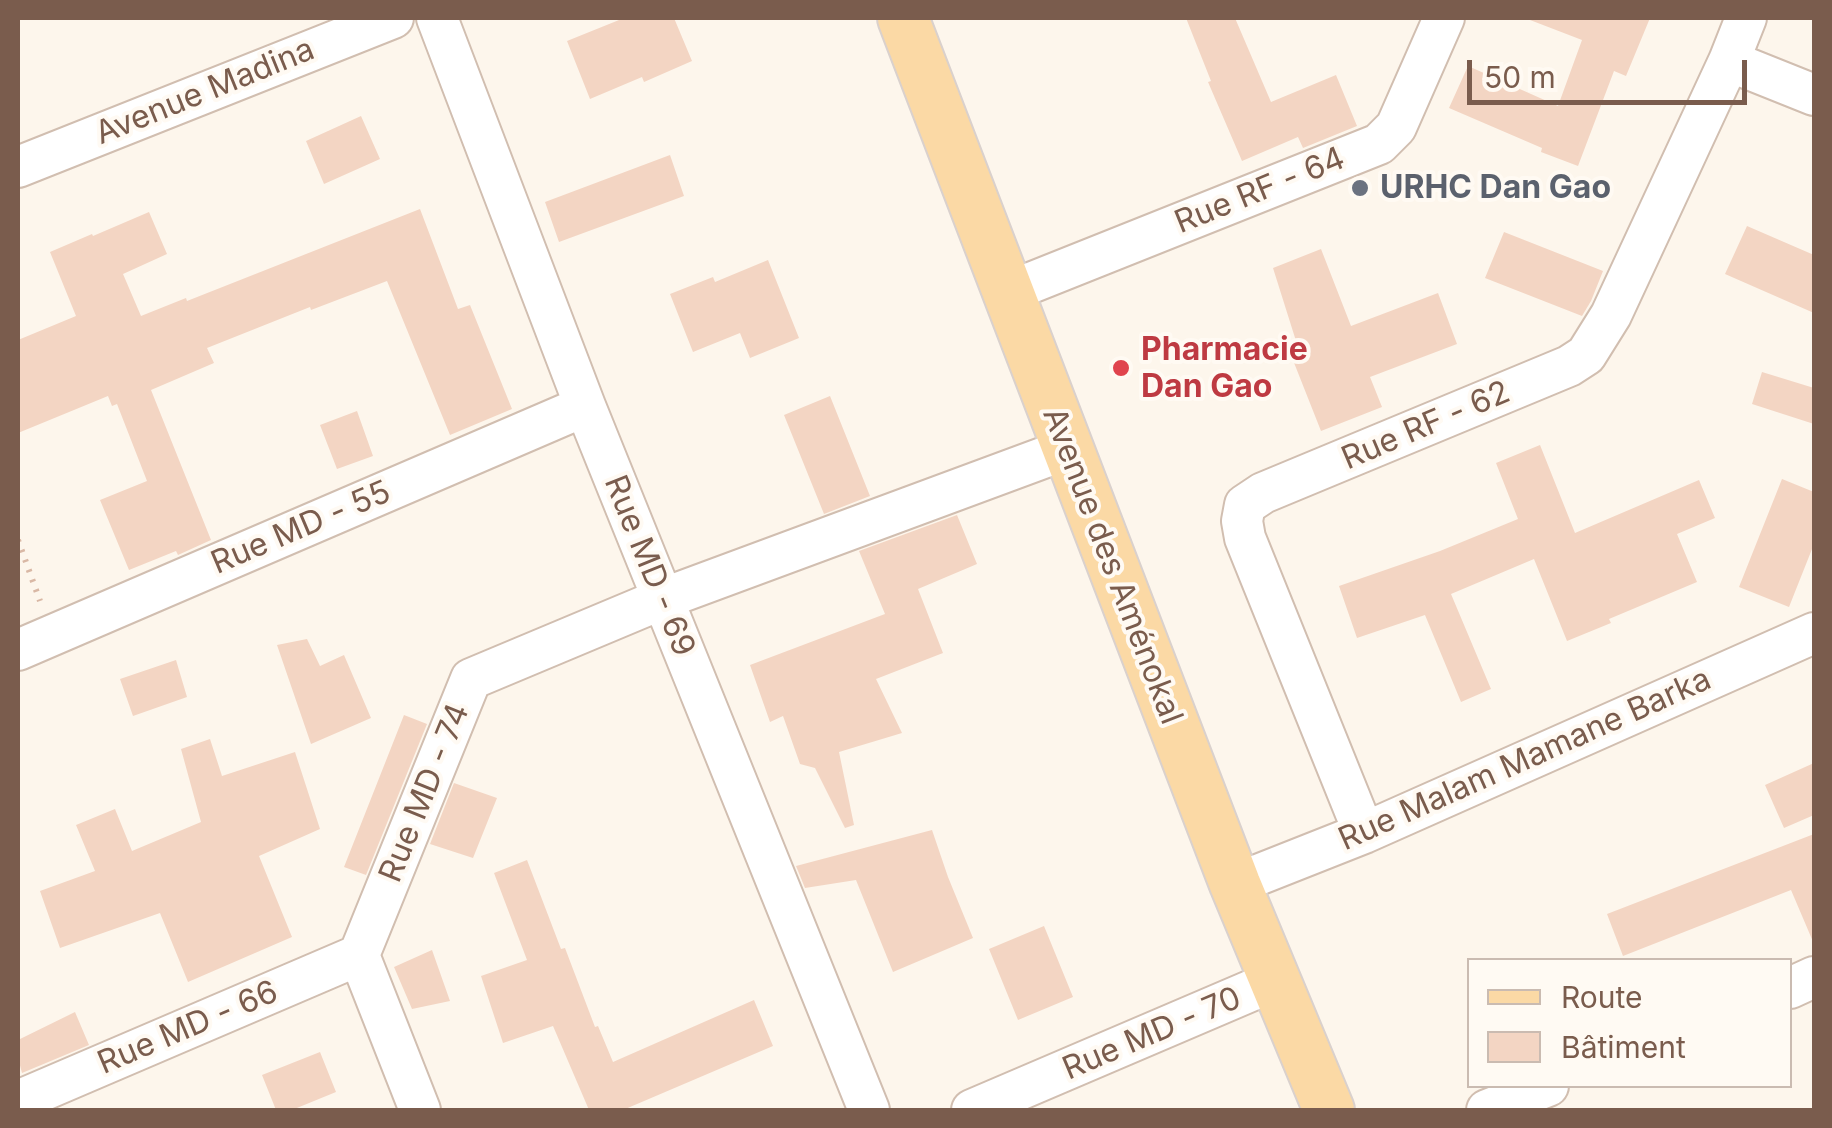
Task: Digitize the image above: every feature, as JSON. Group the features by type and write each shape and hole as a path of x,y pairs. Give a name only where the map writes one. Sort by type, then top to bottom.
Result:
{"main road":[{"name":"Avenue des Aménokal","path":"912,20 1067,449 1235,884 1329,1110"}],"street":[{"name":"Rue MD - 69","path":"438,18 585,406 868,1110"},
{"name":"Rue RF - 64","path":"1008,292 1378,144 1396,127 1444,18"},
{"name":"Rue RF - 62","path":"1364,833 1245,538 1245,504 1569,366 1586,355 1610,315 1746,18"},
{"name":"Avenue Madina","path":"18,167 379,20"},
{"path":"1729,62 1814,95"},
{"name":"Rue MD - 55","path":"35,643 585,406"},
{"name":"Rue MD - 74","path":"359,955 472,679 662,599 1067,449"},
{"name":"Rue Malam Mamane Barka","path":"1235,884 1364,833 1814,632"},
{"path":"359,955 420,1110"},
{"name":"Rue MD - 66","path":"18,1101 359,955"},
{"name":"Rue MD - 70","path":"972,1110 1276,980"},
{"path":"1487,1110 1543,1088"}],"path":[{"path":"18,540 35,643"}],"building":[{"path":"624,18 674,18 692,61 590,99 567,41"},
{"path":"1186,18 1235,18 1271,102 1336,75 1357,126 1303,148 1298,137 1242,161"},
{"path":"1531,18 1650,18 1626,76 1614,71 1578,166 1449,108 1468,66 1558,106 1582,40"},
{"path":"361,116 380,159 324,184 306,141"},
{"path":"670,155 684,196 559,242 545,202"},
{"path":"420,209 458,309 470,305 512,409 450,435 387,281 207,348 214,363 151,390 211,540 129,570 100,500 147,481 117,404 112,406 108,396 18,433 18,340 76,316 50,252 149,212 167,254 123,274 141,316"},
{"path":"1747,226 1814,255 1814,313 1725,274"},
{"path":"1504,232 1603,271 1582,316 1485,278"},
{"path":"1321,249 1351,326 1438,293 1457,344 1370,377 1382,407 1321,431 1287,345 1296,341 1273,268"},
{"path":"768,260 799,338 750,358 740,333 693,352 670,294 713,277 715,282"},
{"path":"1762,372 1814,388 1814,424 1752,404"},
{"path":"830,396 870,496 824,514 784,415"},
{"path":"357,411 373,456 337,469 320,425"},
{"path":"1540,445 1575,533 1699,480 1715,518 1677,534 1697,582 1567,641 1534,559 1451,594 1491,689 1461,702 1425,615 1357,638 1339,586 1518,519 1496,463"},
{"path":"1782,479 1814,492 1814,544 1789,607 1739,587"},
{"path":"957,515 977,564 918,589 943,653 876,679 902,733 839,752 854,825 845,828 815,768 800,764 783,716 770,722 750,665 885,614 859,551"},
{"path":"307,639 320,666 344,655 371,718 311,744 277,645"},
{"path":"176,660 187,697 133,716 120,679"},
{"path":"404,715 427,724 366,875 344,867"},
{"path":"210,739 222,776 295,752 320,829 259,856 292,937 188,982 160,913 60,948 40,891 95,871 76,825 115,809 132,851 201,822 181,749"},
{"path":"1814,763 1814,815 1784,828 1765,785"},
{"path":"454,783 497,798 473,858 430,844"},
{"path":"932,830 973,938 893,972 856,880 805,888 796,866"},
{"path":"1814,834 1814,944 1791,890 1623,956 1607,914"},
{"path":"527,860 561,949 565,948 595,1027 598,1026 613,1062 754,1000 773,1046 623,1110 589,1110 553,1026 503,1043 481,976 527,960 494,873"},
{"path":"1044,926 1073,997 1018,1020 989,949"},
{"path":"432,950 450,1001 412,1009 394,967"},
{"path":"75,1012 89,1045 22,1073 18,1040"},
{"path":"320,1052 336,1092 292,1110 276,1110 262,1075"}],"place":[{"name":"URHC Dan Gao","path":"1360,188"},
{"name":"Pharmacie Dan Gao","path":"1121,368"}]}
